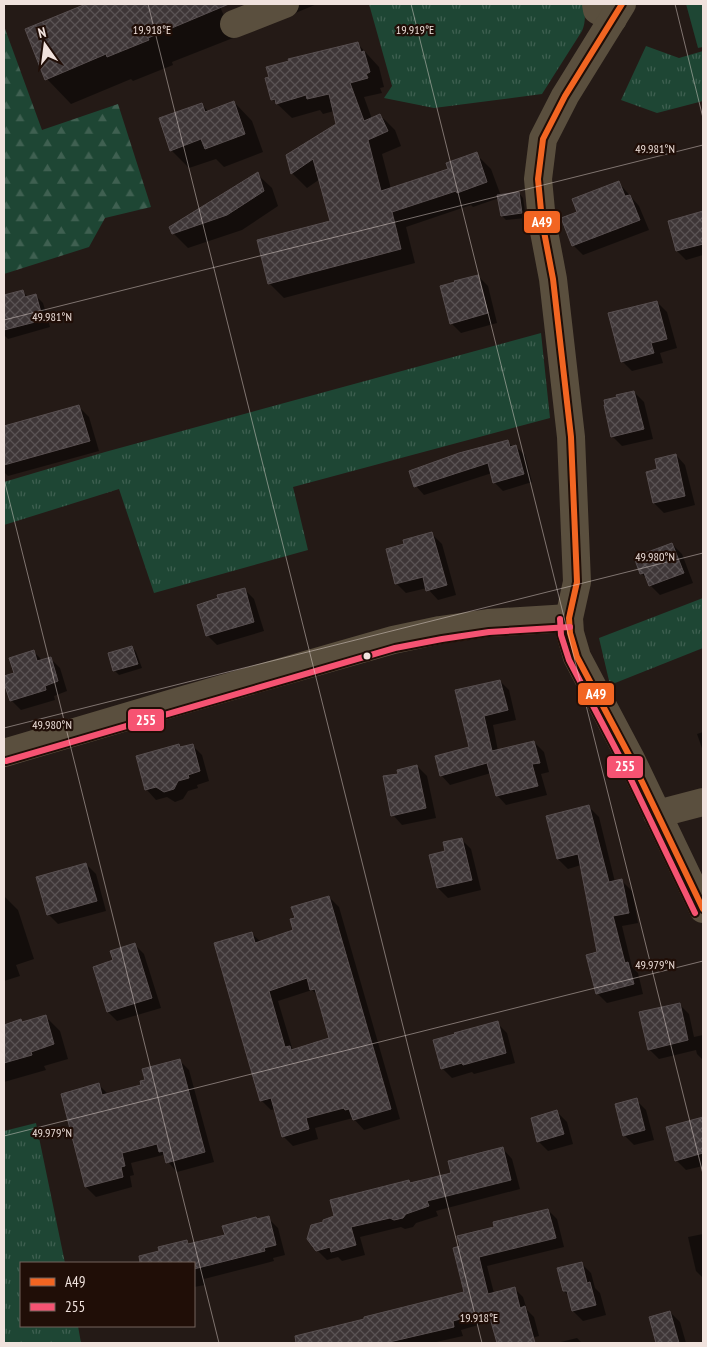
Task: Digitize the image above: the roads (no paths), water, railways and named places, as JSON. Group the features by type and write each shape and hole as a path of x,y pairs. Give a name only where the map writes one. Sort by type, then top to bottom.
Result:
{"street":[{"path":"234,24 285,4"},
{"path":"610,9 543,139 538,179 542,221 553,278 571,437 577,582 569,618 570,633 576,657 631,760 703,909"},
{"path":"4,753 393,640 472,625 569,618"},
{"path":"656,814 703,802"}]}
